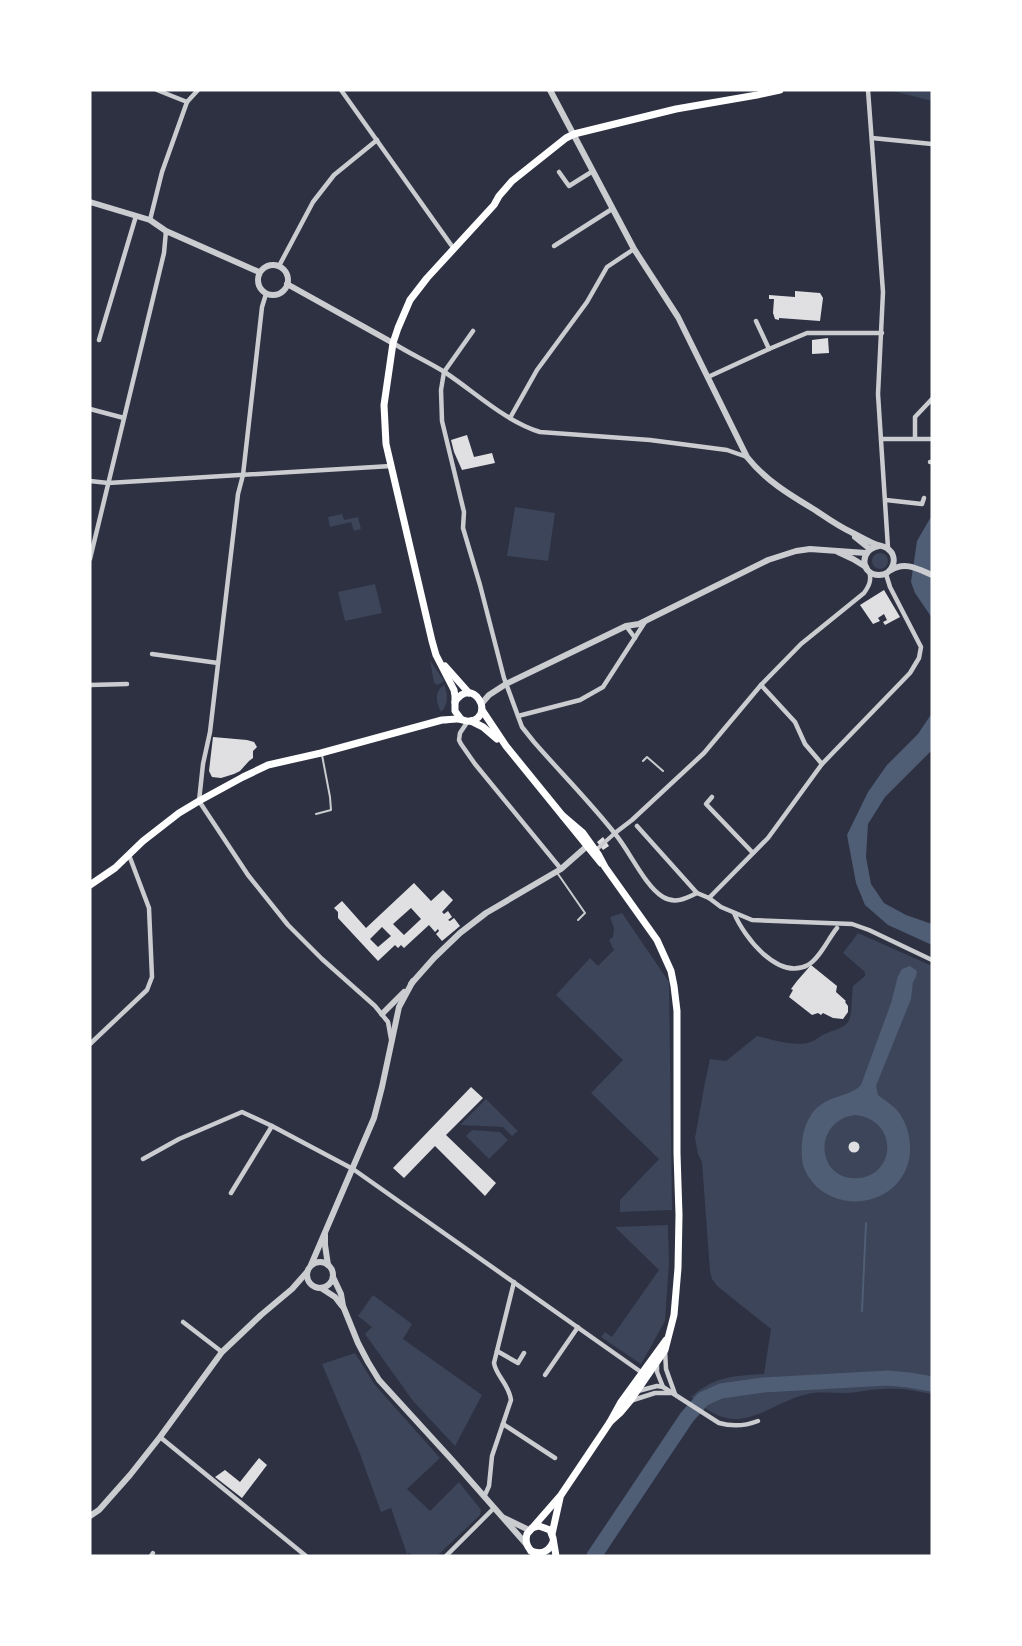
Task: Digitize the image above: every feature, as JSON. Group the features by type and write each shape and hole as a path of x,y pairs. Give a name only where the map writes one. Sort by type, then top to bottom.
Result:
{"main road":[{"path":"506,746 486,729 456,714 453,689 432,641 386,444 384,405 393,344 398,328 410,300 427,278 494,205 512,180 566,138 574,134 676,109 780,90"},
{"path":"439,660 472,694 506,746 586,847 605,867"},
{"path":"442,720 458,697 463,694 472,694"},
{"path":"90,885 115,868 160,828 199,801 268,765 442,720 467,720 480,715 482,707"},
{"path":"563,816 583,832 657,940 671,971 676,998 679,1215 674,1315 669,1335 657,1362 630,1401 610,1422"},
{"path":"561,1495 549,1550 540,1554 531,1551 525,1538 530,1529 561,1495 641,1372 662,1348"},
{"path":"530,1529 543,1526 552,1538 556,1556"}],"street":[{"path":"158,90 187,102"},
{"path":"150,220 162,172 187,102 198,90"},
{"path":"341,90 454,249"},
{"path":"550,90 634,249 678,317 747,457 757,469 787,493 848,531 890,550 901,563 932,575"},
{"path":"709,898 768,838 822,764 910,673 919,658 921,647 890,587 888,572 894,561 890,550 878,394 883,292 868,90"},
{"path":"872,138 932,144"},
{"path":"279,266 313,202 334,175 376,140"},
{"path":"559,172 569,186 593,171"},
{"path":"90,202 150,220 166,231 260,272"},
{"path":"554,246 612,209"},
{"path":"99,340 136,216"},
{"path":"90,559 164,253 166,231"},
{"path":"510,418 537,370 587,302 607,267 634,249"},
{"path":"270,265 279,266 285,271 287,284 277,295 266,294 257,281 260,272 270,265"},
{"path":"287,284 444,372 527,428 540,432 650,440 727,450 747,457"},
{"path":"266,294 262,307 243,475 238,494 199,801 248,875 288,925 384,1016 388,1022 392,1042"},
{"path":"756,321 769,349"},
{"path":"473,331 444,372 441,390 442,421 465,512 463,528 506,684 522,727 615,833 651,887 660,896 682,901 697,893"},
{"path":"708,377 807,333 882,333"},
{"path":"915,438 915,417 932,399"},
{"path":"90,409 124,418"},
{"path":"881,439 932,439"},
{"path":"90,482 108,483 391,466"},
{"path":"886,500 922,504 924,498"},
{"path":"848,531 868,551"},
{"path":"482,707 496,690 506,684 626,626 639,624 768,560 810,549 868,551 879,546"},
{"path":"834,551 854,559 876,575 888,572 901,563"},
{"path":"595,850 632,820 672,779 704,753 761,685 801,644 864,593 871,579 865,557 868,551"},
{"path":"518,716 580,700 603,687 647,620"},
{"path":"626,626 635,638"},
{"path":"152,654 218,663"},
{"path":"90,685 128,684"},
{"path":"761,685 795,722 805,744 822,764"},
{"path":"472,694 496,690"},
{"path":"467,720 460,733 461,744 559,870"},
{"path":"711,797 706,804 753,853"},
{"path":"637,826 697,893 734,913 752,920 852,924 932,960"},
{"path":"384,1016 434,958 460,933 486,913 559,870 586,847"},
{"path":"90,1044 147,990 152,977 149,908 129,855"},
{"path":"734,913 740,927 756,947 772,960 795,969 808,964 820,952 837,928"},
{"path":"90,1516 99,1510 130,1475 222,1352 292,1289 307,1272 374,1118 396,1016 413,981"},
{"path":"384,1016 396,1016"},
{"path":"143,1159 179,1139 242,1112 353,1169 641,1372"},
{"path":"231,1193 273,1126"},
{"path":"325,1234 328,1265 341,1294 343,1306 368,1362 379,1380 531,1551"},
{"path":"311,1265 320,1262 328,1265"},
{"path":"307,1272 307,1280 313,1287"},
{"path":"321,1288 329,1285 333,1277"},
{"path":"484,1497 489,1486 492,1456 511,1400 507,1386 495,1369 494,1363 514,1282"},
{"path":"292,1289 302,1286 321,1288 335,1297 343,1306"},
{"path":"183,1322 222,1352"},
{"path":"545,1375 578,1327"},
{"path":"662,1348 666,1369 675,1394"},
{"path":"497,1351 518,1363 524,1353"},
{"path":"657,1362 657,1372 663,1387"},
{"path":"621,1402 627,1400 632,1393 657,1386 675,1394 719,1423 733,1426 758,1421"},
{"path":"630,1401 656,1393 675,1394"},
{"path":"503,1424 555,1458"},
{"path":"160,1437 306,1556"},
{"path":"446,1556 494,1508"},
{"path":"501,1516 530,1529"}],"lane":[{"path":"316,814 332,810 321,753"},
{"path":"643,761 647,757 663,771"},
{"path":"559,870 585,913 579,920"}],"shaded area":[{"path":"889,90 932,90 932,101"},
{"path":"515,507 555,513 548,561 507,556"},
{"path":"342,514 344,520 358,517 361,529 354,531 351,522 330,527 328,517"},
{"path":"932,515 932,618 915,593 911,582 917,541"},
{"path":"880,553 886,555 888,561 886,567 880,569 874,567 872,561 874,555"},
{"path":"375,584 382,613 345,621 338,592"},
{"path":"430,660 444,681 438,685 434,683"},
{"path":"444,685 447,699 441,712 437,697"},
{"path":"932,713 932,750 885,797 868,824 866,857 871,884 884,903 906,915 932,924 932,945 888,925 865,905 856,883 847,835 868,792 887,765 918,734"},
{"path":"622,913 669,982 672,1210 620,1212 620,1200 659,1159 591,1093 623,1060 556,995 590,958 598,966 614,950 609,940 613,937 614,928 610,917"},
{"path":"858,933 932,966 932,1394 895,1389 850,1393 813,1393 800,1396 751,1417 726,1418 710,1411 691,1397 708,1385 725,1378 764,1374 771,1329 717,1286 710,1272 702,1162 695,1138 710,1059 726,1061 757,1036 801,1044 846,1024 851,1015 853,986 865,976 865,972 843,953"},
{"path":"910,966 917,971 916,977 913,982 911,999 876,1086 878,1095 900,1113 905,1123 910,1146 907,1168 899,1181 888,1191 875,1198 845,1201 831,1196 811,1181 802,1159 804,1131 811,1115 823,1103 849,1093 861,1085 902,969","holes":["855,1115 869,1119 879,1126 885,1136 886,1158 871,1175 858,1178 844,1177 834,1171 827,1161 826,1139 831,1128 841,1120"]},
{"path":"486,1099 518,1131 512,1136 503,1127 460,1125"},
{"path":"472,1130 500,1132 508,1140 489,1159 466,1136"},
{"path":"668,1225 669,1263 665,1321 641,1364 601,1337 605,1332 612,1337 659,1270 615,1227"},
{"path":"373,1295 412,1324 403,1339 482,1395 455,1446 413,1401 365,1334 372,1327 358,1316"},
{"path":"355,1353 375,1385 440,1458 407,1489 430,1511 459,1482 481,1510 480,1515 437,1556 407,1554 391,1508 381,1512 360,1454 322,1364"}],"building":[{"path":"795,291 820,293 823,298 820,321 775,319 774,299 769,299 769,295 795,297"},
{"path":"828,338 829,353 812,354 812,340"},
{"path":"467,435 474,457 492,453 495,463 462,470 451,440"},
{"path":"884,590 900,617 885,625 883,622 887,620 884,614 878,618 880,621 873,624 860,605"},
{"path":"213,737 254,742 257,747 253,751 253,758 234,774 221,778 212,777 209,771"},
{"path":"603,837 609,846 603,850 597,842"},
{"path":"414,883 431,901 443,890 453,900 442,912 444,914 448,911 452,917 448,920 454,918 460,926 442,941 436,934 438,929 435,932 429,925 404,948 401,945 398,948 395,945 378,961 338,918 338,912 334,908 342,901 366,928","holes":["411,908 421,919 404,935 393,924","382,927 391,936 378,947 370,939"]},
{"path":"811,965 837,986 836,992 846,1001 848,1012 843,1019 833,1018 823,1013 812,1015 789,997 793,990 791,989"},
{"path":"471,1087 483,1098 446,1135 496,1183 485,1196 435,1146 404,1178 393,1168"},
{"path":"854,1142 858,1143 858,1151 854,1152 850,1151 849,1147 850,1143"},
{"path":"259,1458 267,1465 242,1498 215,1477 225,1470 240,1482"}],"waterway":[{"path":"862,1311 866,1223"},
{"path":"594,1556 687,1417 703,1399 721,1391 763,1385 888,1378 932,1384"}]}
